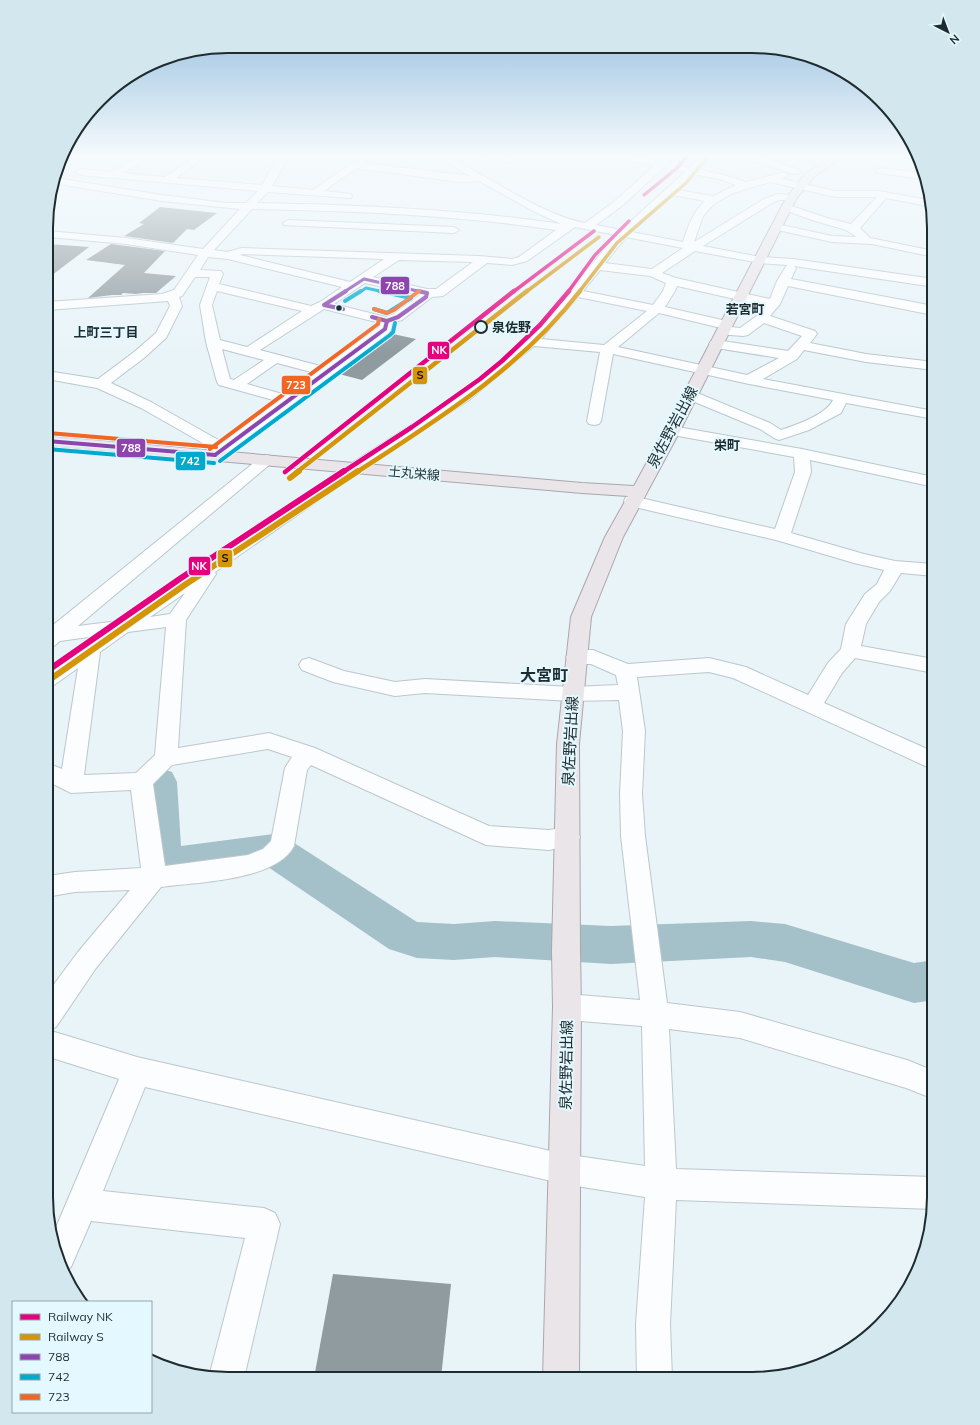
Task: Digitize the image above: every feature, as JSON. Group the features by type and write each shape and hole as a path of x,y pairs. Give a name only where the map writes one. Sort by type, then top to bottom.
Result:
{"main road":[{"name":"泉佐野岩出線","path":"561,1372 567,1007 566,942 568,744 578,632 584,606 614,537 635,496 672,431 779,220"},
{"name":"土丸栄線","path":"53,441 219,452 267,460 582,488 635,496"}],"street":[{"path":"53,306 172,296 178,293 205,253 235,220"},
{"path":"451,258 466,220"},
{"path":"517,220 570,226 588,226 760,260 798,263 927,281"},
{"path":"562,220 570,226"},
{"path":"588,226 595,220"},
{"path":"53,676 354,468 464,397 531,342 575,293 624,233 638,220"},
{"path":"690,246 698,220"},
{"path":"655,274 654,272 690,246 734,220"},
{"path":"826,220 854,228 867,241"},
{"path":"854,228 861,220"},
{"path":"288,223 371,226 459,237"},
{"path":"355,255 371,226"},
{"path":"228,256 242,251 451,258 512,262 522,259 570,226"},
{"path":"776,227 832,239 867,241 927,253"},
{"path":"53,234 126,241 228,256 353,286"},
{"path":"534,238 550,239"},
{"path":"822,247 832,239"},
{"path":"575,293 657,309 743,332 762,318 774,304 784,281 798,263 812,254"},
{"path":"250,351 353,286 367,274 395,257"},
{"path":"364,278 427,293 439,292 484,260"},
{"path":"597,266 655,274 673,281 774,304"},
{"path":"192,273 217,274 206,304 213,342 224,382 288,400"},
{"path":"594,421 607,349 657,309 672,286 673,281"},
{"path":"784,281 927,309"},
{"path":"213,286 387,321 398,317 426,297 427,293"},
{"path":"101,384 139,355 161,335 176,306 172,296"},
{"path":"749,380 780,365 792,356 802,346 810,334 762,318"},
{"path":"53,376 101,384 146,405 219,452 386,329 387,321"},
{"path":"213,342 326,372"},
{"path":"531,342 607,349 749,380 927,414"},
{"path":"716,344 792,356"},
{"path":"802,346 866,358 927,365"},
{"path":"236,385 276,358"},
{"path":"690,395 765,426 779,435 804,427 836,410 841,398"},
{"path":"672,431 802,454 927,481"},
{"path":"781,536 803,472 802,454"},
{"path":"53,634 267,460"},
{"path":"635,496 860,559 895,567 927,569"},
{"path":"166,758 176,620 214,565"},
{"path":"812,705 835,668 850,651 856,624 872,598 884,587 895,567"},
{"path":"53,636 176,620"},
{"path":"71,784 91,648"},
{"path":"850,651 927,665"},
{"path":"576,657 593,657 628,681 634,731 631,794 633,836 645,944 655,1014 662,1184 653,1324 655,1372"},
{"path":"309,665 340,677 395,689 425,686 572,694 709,665 739,672 927,759"},
{"path":"53,774 71,784 141,781 166,758 269,741 307,754 486,834 549,840 568,837"},
{"path":"53,886 75,882 154,878 250,865 276,851 296,768 307,754"},
{"path":"53,1008 87,960 154,878 141,781"},
{"path":"567,1007 655,1014 740,1025 907,1074 927,1082"},
{"path":"53,1045 137,1071 564,1169 662,1184 927,1193"},
{"path":"62,1252 137,1071"},
{"path":"81,1204 264,1224 227,1372"}],"building":[{"path":"142,220 207,220 194,230 187,229 173,243 124,236 144,224 139,223"},
{"path":"53,244 89,247 53,274"},
{"path":"111,244 165,251 144,273 176,276 156,293 123,293 121,295 88,298 125,265 86,260"},
{"path":"393,334 416,339 362,380 339,374"},
{"path":"333,1274 451,1284 442,1372 315,1372"}],"waterway":[{"path":"159,782 162,857 171,864 274,850 404,936 417,940 454,942 495,939 611,945 751,939 785,943 914,983 927,981"}],"rail line":[{"name":"S","path":"53,677 186,584 441,417 486,384 518,357 556,320 617,243 643,220"},
{"name":"NK","path":"53,667 181,578 412,427 480,379 502,361 540,325 577,282 595,255 629,221"},
{"name":"NK","path":"285,472 518,288 594,231"},
{"name":"S","path":"290,478 523,294 599,237"}],"transit line":[{"name":"788","path":"343,309 324,305 364,279 427,293 426,297 398,317 387,321 372,317"},
{"name":"742","path":"345,301 366,288 411,298 387,313 374,309"},
{"name":"723","path":"374,309 387,313 394,310 419,291"},
{"name":"723","path":"210,449 378,324 379,319"},
{"name":"788","path":"215,455 385,329 387,321"},
{"name":"742","path":"220,461 390,335 393,332 395,323"},
{"name":"723","path":"53,433 216,447"},
{"name":"788","path":"53,442 215,455"},
{"name":"742","path":"53,450 214,463"}],"place":[{"name":"泉佐野","path":"481,327"}],"district":[{"name":"若宮町","path":"745,309"},
{"name":"上町三丁目","path":"106,332"},
{"name":"栄町","path":"727,445"},
{"name":"大宮町","path":"544,675"}]}
